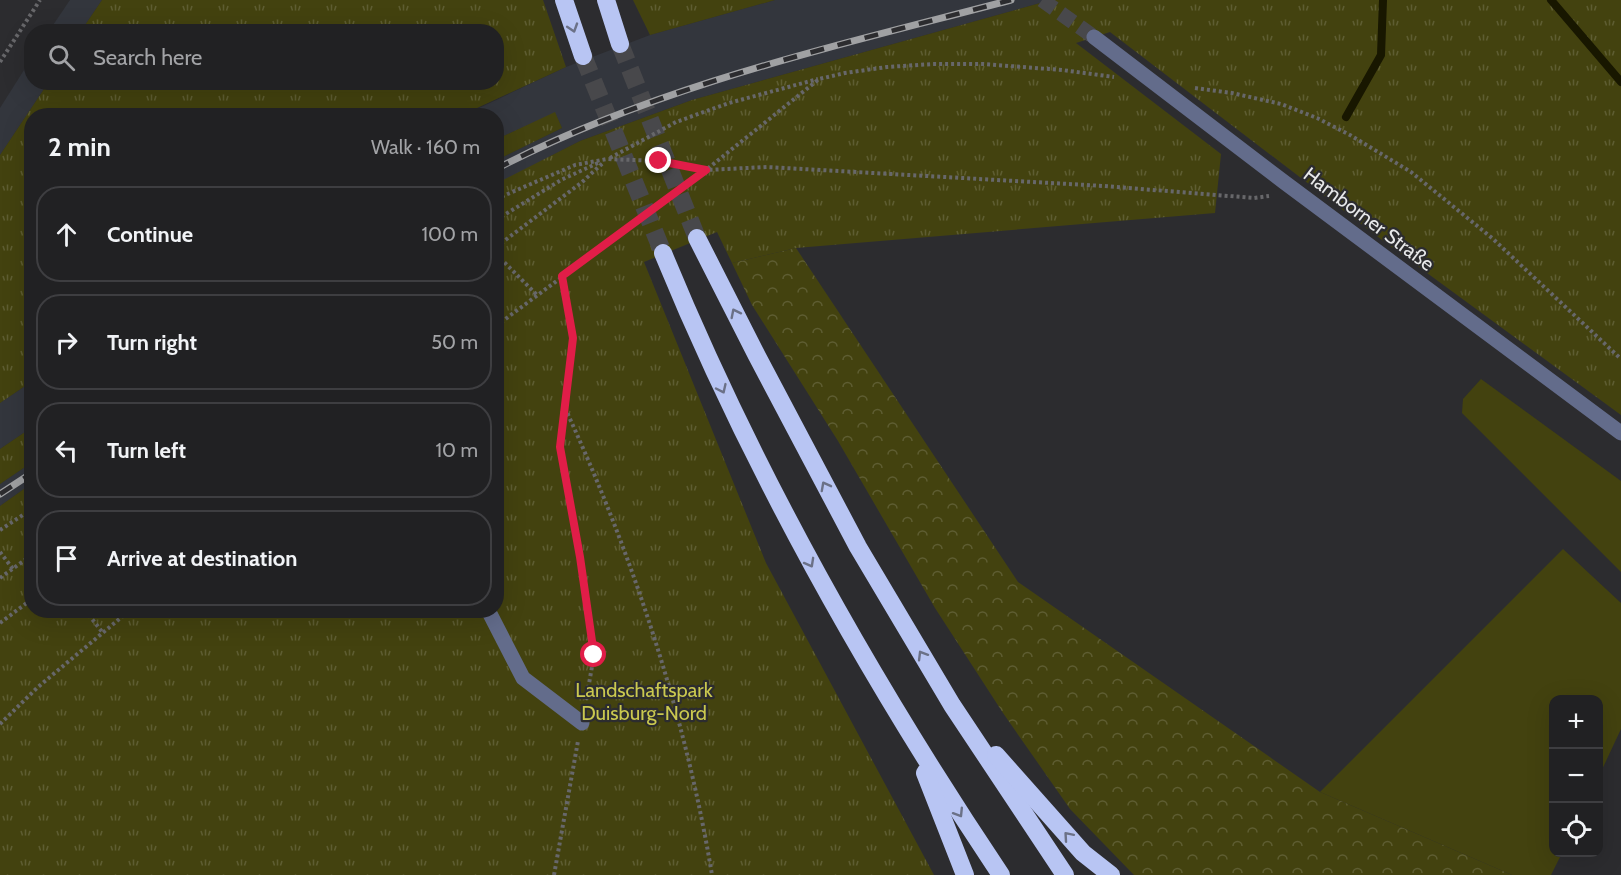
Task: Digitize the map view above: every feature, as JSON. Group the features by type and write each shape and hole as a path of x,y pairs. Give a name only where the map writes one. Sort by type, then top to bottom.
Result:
{"highway":[{"path":"564,0 583,56"},
{"path":"606,0 620,44"},
{"path":"697,237 858,547 952,705 1065,875"},
{"path":"663,253 697,336 795,537 860,652 967,825 1001,875"},
{"path":"952,705 1083,853 1111,875"},
{"path":"906,727 965,875"}],"street":[{"name":"Hamborner Straße","path":"1094,37 1293,189 1621,433"},
{"path":"492,618 523,678 582,723"}],"path":[{"path":"25,24 40,0"},
{"path":"0,62 24,25"},
{"path":"504,215 561,180 607,159 676,122 729,103 819,79 887,67 933,64 983,64 1062,70"},
{"path":"504,320 706,170 819,79"},
{"path":"1232,93 1281,104 1317,118 1411,172 1492,238 1621,359"},
{"path":"504,241 581,183 607,159"},
{"path":"504,196 575,165 607,159 659,161 706,170 767,167 1104,186 1254,198"},
{"path":"504,262 537,295"},
{"path":"554,875 594,655 580,557 560,447 573,338 562,276"},
{"path":"564,407 626,556 678,714 712,875"},
{"path":"0,530 24,514"},
{"path":"0,552 13,568"},
{"path":"0,578 24,560"},
{"path":"0,623 24,605"},
{"path":"91,618 103,633"},
{"path":"0,723 121,618"}],"shaded area":[{"path":"70,0 102,0 86,24 54,24"},
{"path":"775,0 1051,0 692,100 580,141 504,180 504,157 562,128 555,113 504,136 504,108 479,108 566,67 650,35"},
{"path":"24,70 24,90 43,90 31,108 24,108 24,119 0,155 0,108"},
{"path":"24,387 24,433 0,449 0,403"},
{"path":"24,468 24,489 0,506 0,484"}],"green space":[{"path":"102,0 543,0 566,67 477,108 31,108 43,90 504,90 504,24 86,24"},
{"path":"633,0 775,0 650,35"},
{"name":"Landschaftspark Duisburg-Nord","path":"1051,0 1621,0 1621,415 1382,240 1110,32 1076,43 1221,154 1215,213 796,248 732,263 717,232 644,262 766,563 934,875 0,875 0,506 24,489 24,618 504,618 504,179 580,141 692,100"},
{"path":"555,112 562,128 504,157 504,136"},
{"path":"24,119 24,387 0,403 0,155"},
{"path":"796,248 1018,582 1320,792 1512,875 1134,875 1070,809 1003,713 935,608 838,441 752,305 732,263"},
{"path":"1481,379 1621,481 1621,572 1462,413 1463,399"},
{"path":"24,433 24,468 0,484 0,449"},
{"path":"1563,549 1621,603 1621,729 1603,767 1603,695 1549,695 1549,857 1560,857 1551,875 1512,875 1320,792"}],"waterway":[{"path":"1346,117 1381,55 1383,0"},
{"path":"1551,0 1621,82"}],"tunnel":[{"path":"1042,0 1094,37"},
{"path":"620,44 697,238"},
{"path":"583,56 663,253"}],"railway":[{"path":"504,165 620,114 684,91 749,70 1011,0"},
{"path":"0,494 24,478"}],"route":[{"path":"594,655 580,557 560,447 573,338 562,276 706,170 659,161"}]}
